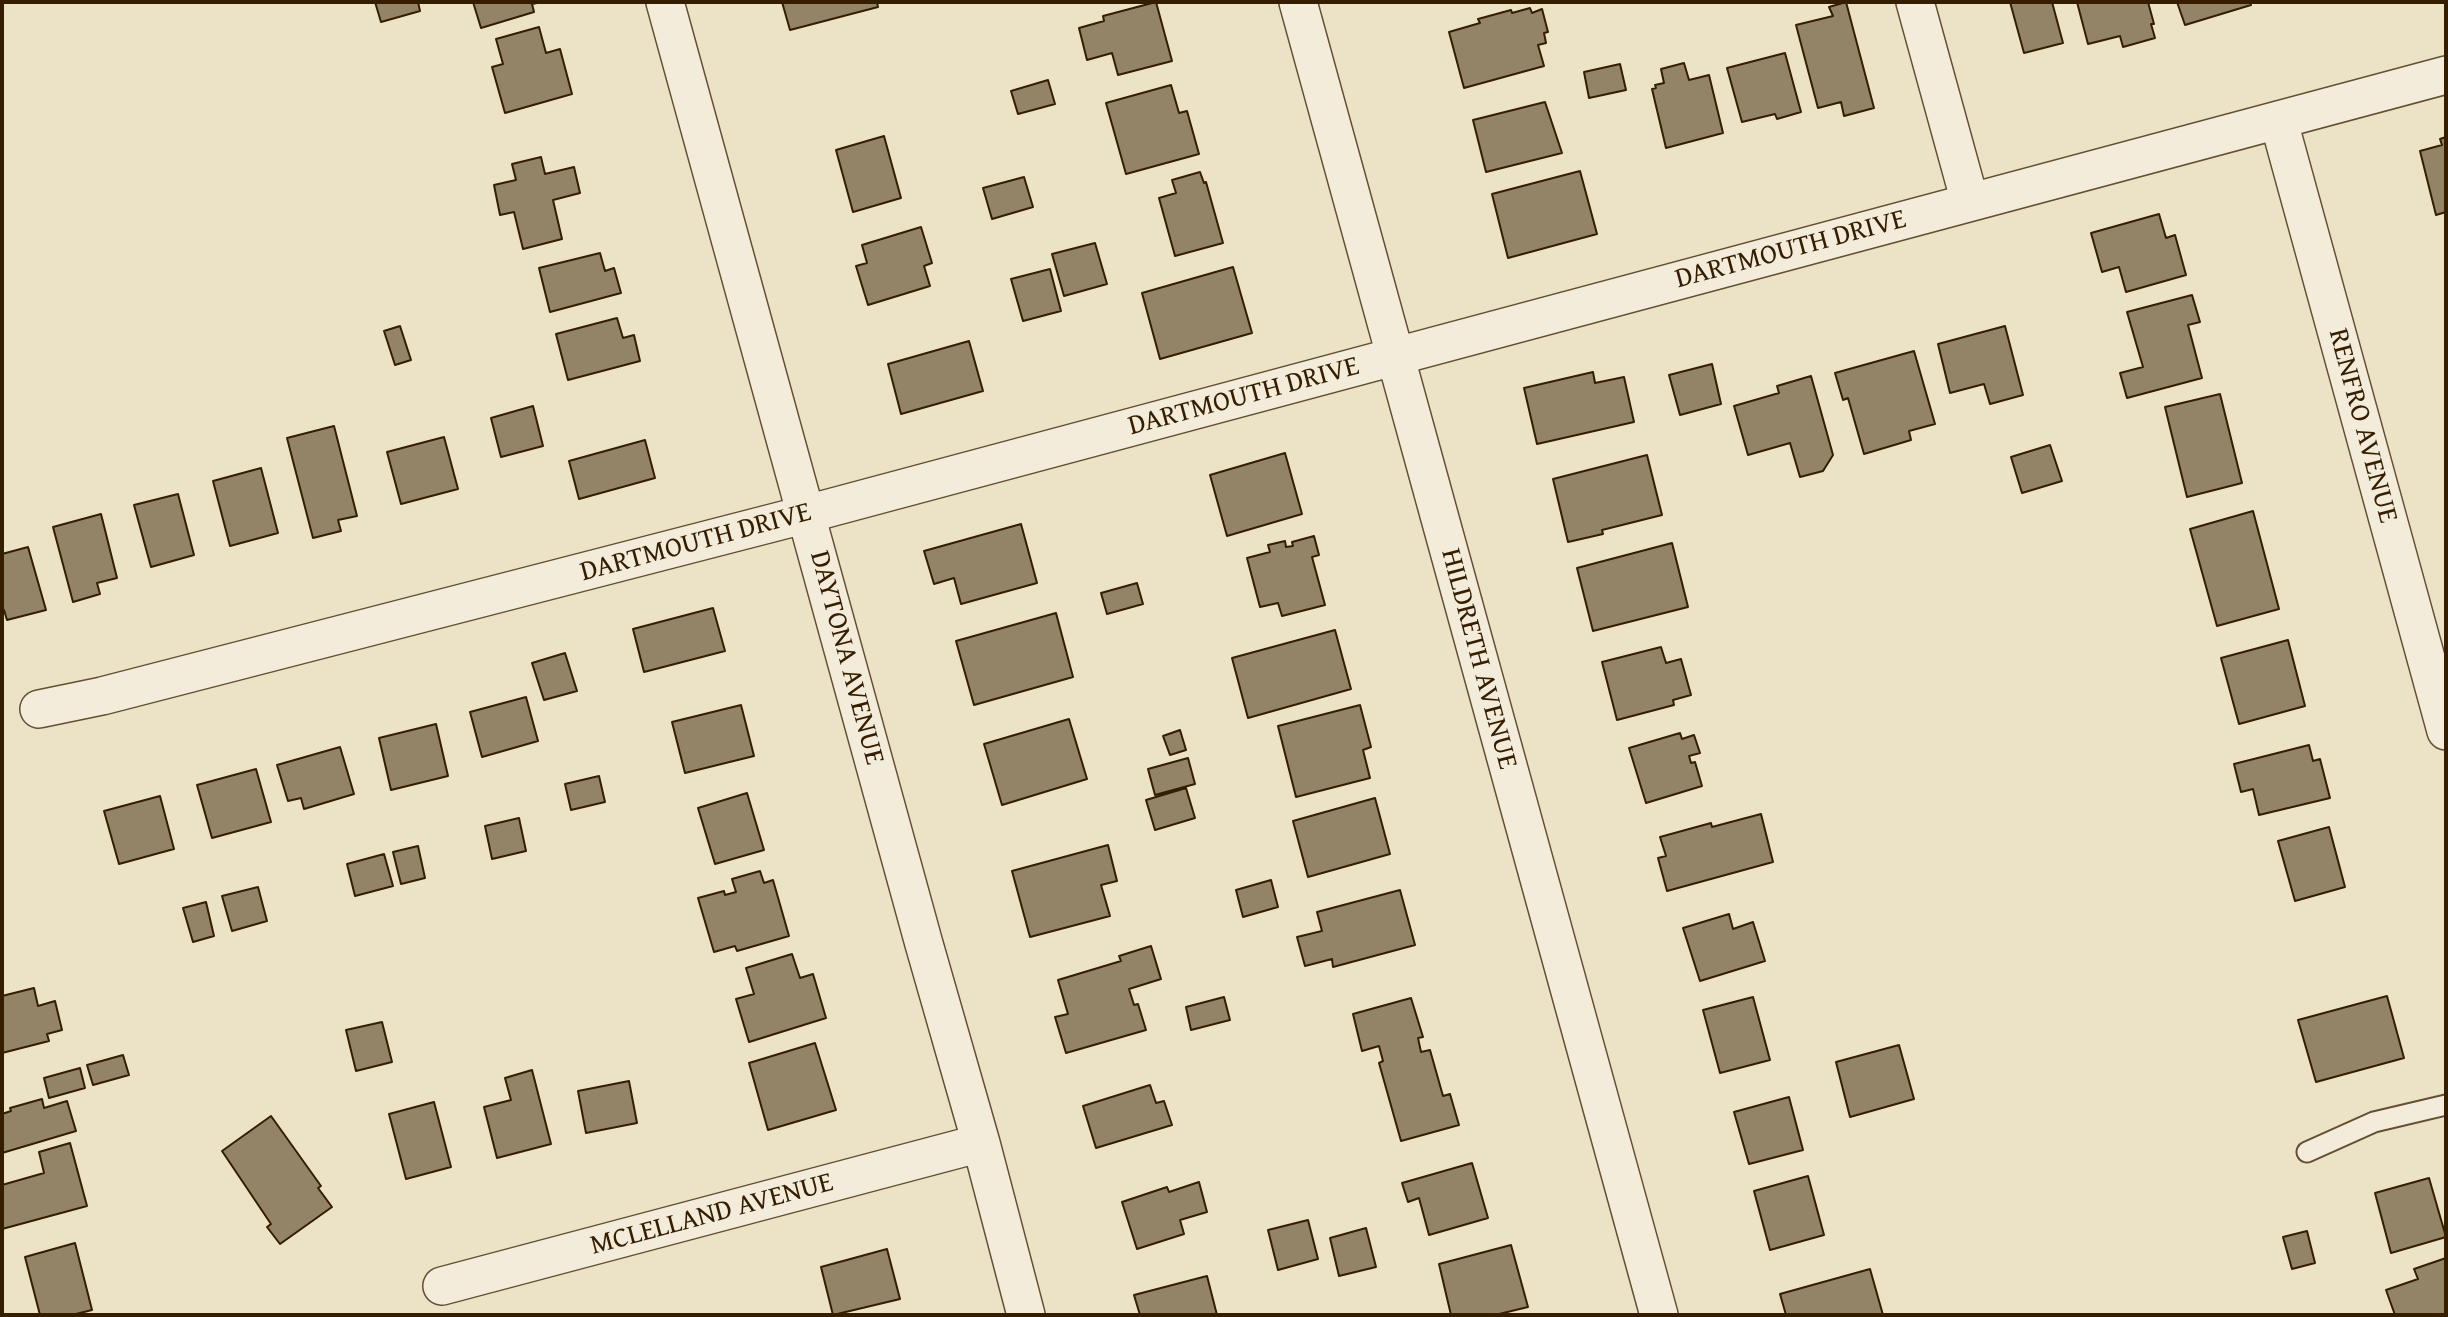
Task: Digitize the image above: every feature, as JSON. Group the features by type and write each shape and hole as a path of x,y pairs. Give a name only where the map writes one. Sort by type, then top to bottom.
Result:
{"street":[{"name":"DAYTONA AVENUE","path":"665,2 981,1143 1026,1315"},
{"name":"HILDRETH AVENUE","path":"1298,2 1659,1315"},
{"path":"1915,2 1969,202"},
{"name":"DARTMOUTH DRIVE","path":"39,709 102,696 807,514 1969,202 2279,122 2446,75"},
{"name":"RENFRO AVENUE","path":"2279,122 2446,731"},
{"name":"MCLELLAND AVENUE","path":"442,1286 981,1143"}],"lane":[{"path":"2306,1152 2374,1122 2446,1105"}],"building":[{"path":"375,2 418,2 420,11 381,22"},
{"path":"473,2 542,2 532,4 534,12 481,28"},
{"path":"782,2 877,2 878,7 790,30"},
{"path":"1156,2 1172,61 1118,75 1112,53 1087,60 1079,28 1104,21 1103,16"},
{"path":"1846,2 1874,108 1844,116 1841,102 1818,108 1796,25 1833,16 1829,7"},
{"path":"2010,2 2052,2 2063,43 2024,53"},
{"path":"2077,2 2148,2 2155,38 2123,47 2120,36 2088,44"},
{"path":"2177,2 2250,2 2251,5 2185,25"},
{"path":"1530,8 1532,13 1542,9 1548,32 1544,33 1546,43 1538,45 1544,66 1464,88 1449,32 1480,23 1478,19"},
{"path":"539,27 546,53 560,49 572,94 505,113 492,67 503,64 496,39"},
{"path":"1785,53 1801,112 1777,119 1775,114 1742,122 1727,68"},
{"path":"1684,63 1689,80 1709,75 1723,133 1666,148 1652,89 1656,88 1655,85 1664,83 1661,69"},
{"path":"1620,64 1626,90 1589,98 1584,72"},
{"path":"1048,80 1055,104 1018,114 1011,91"},
{"path":"1171,85 1179,113 1187,111 1199,154 1126,174 1106,103"},
{"path":"1545,102 1562,153 1486,172 1473,120"},
{"path":"884,136 901,198 853,212 836,150"},
{"path":"2446,137 2446,212 2436,215 2420,151 2442,145 2440,139"},
{"path":"541,157 545,174 574,167 580,193 553,200 562,239 523,249 514,212 500,215 494,185 516,180 512,164"},
{"path":"1580,171 1597,234 1508,258 1492,194"},
{"path":"1200,172 1204,183 1206,182 1223,243 1175,256 1159,198 1176,193 1172,180"},
{"path":"1024,177 1033,207 992,219 983,188"},
{"path":"2159,214 2166,238 2175,235 2186,275 2126,292 2119,267 2102,272 2091,233"},
{"path":"921,227 932,263 924,266 930,286 868,305 856,266 867,263 862,245"},
{"path":"1095,243 1107,284 1064,296 1052,254"},
{"path":"600,253 605,271 614,268 621,293 550,312 539,268"},
{"path":"1233,267 1252,333 1160,359 1142,293"},
{"path":"1050,269 1061,311 1023,321 1011,279"},
{"path":"2192,295 2200,322 2188,325 2202,378 2127,398 2120,373 2143,367 2127,312"},
{"path":"617,318 623,338 634,335 640,361 568,380 556,334"},
{"path":"400,326 411,360 395,365 384,331"},
{"path":"2005,326 2023,395 1990,404 1984,384 1950,393 1938,344"},
{"path":"969,341 983,391 901,414 888,364"},
{"path":"1914,351 1935,424 1909,431 1911,440 1864,454 1848,398 1843,400 1835,373"},
{"path":"1712,364 1721,404 1680,415 1669,375"},
{"path":"1593,372 1595,383 1624,377 1634,422 1537,444 1524,388"},
{"path":"1811,376 1833,455 1823,471 1800,477 1790,443 1748,455 1734,406 1779,393 1777,386"},
{"path":"2220,394 2242,483 2187,497 2165,407"},
{"path":"533,406 543,446 501,457 491,418"},
{"path":"334,426 357,516 338,520 341,531 313,538 287,438"},
{"path":"444,437 458,489 401,504 387,452"},
{"path":"645,440 655,478 579,499 569,461"},
{"path":"2050,445 2062,481 2022,493 2011,457"},
{"path":"1285,453 1302,514 1227,536 1210,475"},
{"path":"1647,455 1662,515 1602,530 1603,534 1568,542 1553,479"},
{"path":"261,468 278,533 230,546 213,481"},
{"path":"178,494 194,555 151,567 134,505"},
{"path":"2253,511 2279,609 2217,626 2190,529"},
{"path":"101,514 117,578 97,583 100,594 73,602 53,527"},
{"path":"1021,524 1037,583 961,604 954,578 934,584 924,551"},
{"path":"1314,536 1319,555 1312,557 1325,605 1282,616 1278,603 1260,607 1247,558 1270,552 1268,545 1285,541 1286,547 1293,546 1292,542"},
{"path":"1672,543 1688,607 1593,631 1577,568"},
{"path":"28,547 46,610 7,620 4,610 2,611 2,554"},
{"path":"1137,583 1143,604 1107,614 1101,593"},
{"path":"713,608 725,651 644,672 633,629"},
{"path":"1056,613 1073,677 974,705 956,641"},
{"path":"1335,630 1351,689 1248,718 1232,658"},
{"path":"2288,640 2305,706 2239,724 2221,658"},
{"path":"1661,647 1666,663 1681,659 1691,695 1673,700 1674,705 1617,720 1602,662"},
{"path":"565,653 577,691 544,700 532,663"},
{"path":"526,697 538,741 482,757 470,712"},
{"path":"741,705 754,756 685,773 672,722"},
{"path":"1360,705 1371,747 1363,750 1370,778 1296,797 1278,726"},
{"path":"1069,719 1087,779 1002,805 984,744"},
{"path":"436,724 448,776 391,790 379,738"},
{"path":"1180,730 1186,750 1170,755 1163,736"},
{"path":"1680,733 1682,739 1694,735 1700,753 1689,756 1691,763 1695,762 1702,786 1646,803 1629,748"},
{"path":"2309,745 2313,761 2320,759 2330,798 2259,815 2253,789 2241,792 2234,764"},
{"path":"340,747 354,794 304,809 301,798 288,801 277,765"},
{"path":"1188,758 1195,784 1155,795 1148,769"},
{"path":"256,769 271,822 212,838 197,785"},
{"path":"599,776 605,802 571,810 565,784"},
{"path":"1186,788 1195,818 1155,830 1146,800"},
{"path":"747,793 764,850 715,864 698,808"},
{"path":"160,796 174,849 119,864 104,811"},
{"path":"1375,798 1390,854 1308,877 1293,821"},
{"path":"1761,814 1773,862 1667,891 1658,858 1666,856 1660,837 1711,823 1712,827"},
{"path":"519,818 526,851 492,859 485,826"},
{"path":"2329,827 2345,887 2295,901 2278,841"},
{"path":"1108,845 1117,881 1101,885 1110,916 1030,937 1012,871"},
{"path":"418,846 425,878 401,884 393,852"},
{"path":"384,854 393,886 355,896 347,864"},
{"path":"760,871 764,883 773,880 789,936 737,951 735,946 714,952 698,898 724,891 725,895 736,892 732,879"},
{"path":"1271,880 1278,907 1243,917 1236,890"},
{"path":"258,887 267,921 232,931 222,896"},
{"path":"1400,890 1415,945 1333,967 1332,959 1305,966 1297,937 1322,931 1317,912"},
{"path":"206,902 214,936 193,942 183,908"},
{"path":"1729,914 1733,929 1753,922 1765,961 1700,981 1683,928"},
{"path":"1151,946 1161,979 1129,989 1134,1005 1138,1004 1146,1030 1066,1053 1055,1017 1068,1014 1058,980 1121,961 1119,956"},
{"path":"792,954 800,978 813,974 826,1018 749,1042 736,999 754,994 746,968"},
{"path":"34,988 38,1006 55,1001 62,1030 47,1034 49,1041 2,1053 2,996"},
{"path":"2387,996 2404,1058 2316,1082 2298,1020"},
{"path":"1224,997 1230,1020 1191,1030 1186,1007"},
{"path":"1753,997 1770,1060 1720,1073 1703,1010"},
{"path":"1411,998 1423,1037 1418,1038 1421,1052 1430,1050 1443,1096 1450,1094 1459,1125 1401,1141 1379,1063 1383,1061 1379,1046 1362,1051 1353,1014"},
{"path":"382,1022 392,1062 356,1071 346,1030"},
{"path":"815,1043 836,1110 768,1130 749,1063"},
{"path":"1899,1045 1914,1099 1850,1117 1836,1062"},
{"path":"123,1055 129,1075 93,1085 87,1065"},
{"path":"80,1068 85,1088 49,1098 44,1078"},
{"path":"532,1070 551,1144 497,1158 484,1107 511,1100 505,1078"},
{"path":"629,1081 637,1123 586,1133 578,1091"},
{"path":"1150,1085 1156,1103 1164,1101 1172,1125 1096,1148 1083,1106"},
{"path":"1789,1097 1803,1150 1749,1164 1734,1112"},
{"path":"42,1099 44,1108 67,1101 76,1131 2,1153 2,1114 11,1111 10,1108"},
{"path":"434,1102 451,1167 406,1179 389,1114"},
{"path":"271,1116 321,1186 318,1188 332,1207 280,1244 267,1227 271,1224 222,1151"},
{"path":"70,1143 87,1206 2,1229 2,1185 44,1173 39,1152"},
{"path":"1472,1163 1488,1218 1429,1235 1419,1198 1408,1202 1402,1183"},
{"path":"1808,1176 1824,1235 1770,1250 1754,1191"},
{"path":"2429,1178 2446,1237 2391,1253 2375,1193"},
{"path":"1199,1182 1207,1212 1180,1220 1184,1234 1137,1249 1122,1202 1167,1187 1169,1192"},
{"path":"1308,1220 1318,1259 1278,1270 1268,1230"},
{"path":"1366,1228 1376,1267 1339,1276 1330,1238"},
{"path":"2307,1231 2315,1263 2292,1269 2283,1237"},
{"path":"75,1243 92,1310 72,1315 40,1315 25,1257"},
{"path":"1511,1245 1528,1307 1495,1315 1451,1315 1439,1264"},
{"path":"887,1249 900,1299 833,1315 821,1267"},
{"path":"2446,1258 2446,1315 2395,1315 2386,1290 2418,1279 2414,1269"},
{"path":"1870,1269 1883,1315 1786,1315 1780,1294"},
{"path":"1207,1276 1217,1315 1140,1315 1134,1295"}]}
